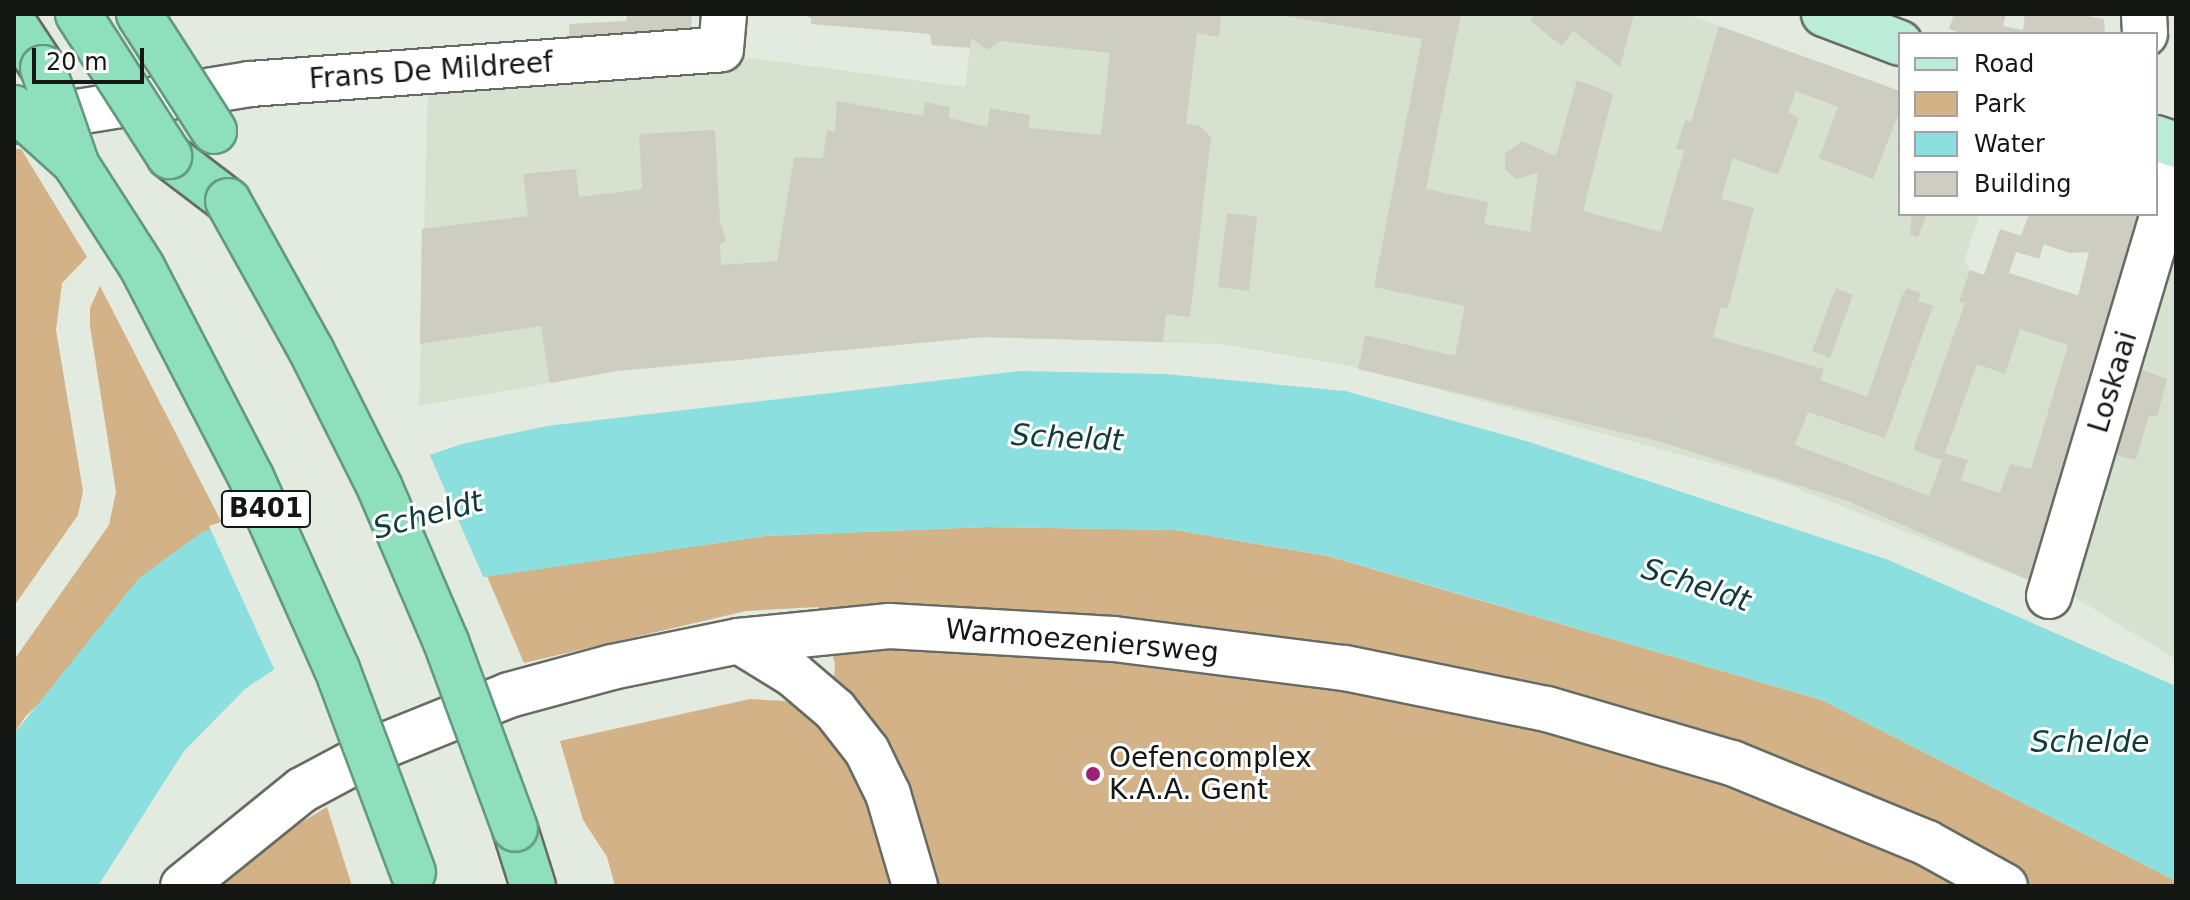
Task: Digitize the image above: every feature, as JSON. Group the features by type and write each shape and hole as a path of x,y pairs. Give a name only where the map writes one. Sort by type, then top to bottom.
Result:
{"highway":[{"path":"78,14 169,156 228,201"},
{"path":"139,14 214,131 228,201 311,350 380,488 446,642 533,886"},
{"name":"B401","path":"14,24 43,68 77,166 142,267 251,477 337,669 416,881"},
{"path":"14,108 77,166"}],"main road":[{"path":"1824,14 1898,42"}],"street":[{"name":"Frans De Mildreef","path":"14,123 250,84 721,49 724,14"},
{"name":"Loskaai","path":"2049,596 2176,169"},
{"name":"Warmoezeniersweg","path":"183,886 302,790 388,744 509,695 612,667 739,641 889,626 1114,639 1345,668 1547,709 1732,763 1927,843 2005,886"},
{"path":"739,641 794,675 835,710 867,751 888,794 915,886"}],"shaded area":[{"path":"974,14 1687,14 1898,91 1898,216 1979,216 1964,261 1970,270 2006,283 2009,273 2078,295 2036,583 1778,481 1360,368 1222,344 984,337 617,371 419,406 428,89 437,84 750,58 965,87"},
{"path":"2176,204 2176,659 2066,592"}],"green space":[{"path":"14,149 21,149 87,257 62,283 56,330 83,491 78,515 14,606"},
{"path":"100,286 223,525 25,717 14,734 14,660 109,525 116,492 90,326 90,308"},
{"path":"985,527 1176,530 1328,556 1822,700 2176,881 2176,886 615,886 607,857 583,820 560,741 750,699 806,702 842,691 834,678 835,664 818,607 746,611 524,663 487,576 766,536"},
{"path":"327,807 352,886 223,886 253,851"}],"water":[{"name":"Schelde","path":"1020,371 1165,374 1345,391 1523,440 1886,559 2176,686 2176,881 1822,700 1329,556 1176,530 985,527 766,536 465,580 384,612 285,662 245,689 184,751 98,886 14,886 14,734 139,578 202,532 462,444 547,426"}],"pier":[{"path":"428,451 485,581 385,616 276,673 209,526"}],"building":[{"path":"627,14 692,14 690,37 570,43 569,24 626,21"},
{"path":"800,14 1221,14 1219,37 1197,33 1186,124 1200,126 1211,137 1190,317 1166,314 1163,342 984,337 617,371 550,383 541,326 420,344 422,229 528,216 523,174 576,169 579,197 642,189 639,134 715,130 720,222 726,240 720,245 721,265 777,261 794,157 823,158 827,130 835,132 837,101 923,116 925,102 950,107 949,118 987,127 990,108 1030,115 1029,128 1101,135 1110,53 999,41 987,50 971,38 970,48 932,45 930,34 811,24 811,18"},
{"path":"1271,14 1461,14 1426,189 1488,202 1484,224 1530,232 1538,173 1516,179 1505,169 1505,154 1522,141 1556,156 1577,80 1613,94 1583,211 1661,232 1684,151 1676,149 1685,120 1691,122 1719,26 1898,90 1898,115 1873,179 1819,158 1838,107 1796,91 1788,112 1799,118 1778,175 1733,158 1721,199 1754,208 1728,308 1721,307 1713,337 1824,369 1820,380 1867,397 1902,296 1907,288 1921,293 1918,301 1933,306 1885,438 1808,412 1795,445 1929,496 1942,460 1913,450 1965,303 1959,302 1970,270 1984,275 2000,229 2021,236 2028,216 2144,216 2036,583 1845,500 1654,440 1358,369 1365,335 1455,356 1465,306 1374,287 1422,39","holes":["2044,244 2069,253 2089,252 2078,296 2009,273 2016,252 2039,259","2020,329 2068,345 2031,469 2010,464 2000,493 1961,480 1968,460 1945,453 1977,364 2005,374"]},
{"path":"1535,14 1634,14 1620,67 1573,31 1562,46 1530,21"},
{"path":"1954,14 2006,14 2003,26 2023,30 2025,14 2077,14 2104,19 2105,32 1957,32 1949,29"},
{"path":"1227,213 1257,217 1249,291 1218,287"},
{"path":"1912,216 1926,216 1918,237 1910,234"},
{"path":"1836,288 1853,295 1830,358 1812,351"},
{"path":"2131,366 2167,379 2157,417 2149,415 2136,460 2105,452"}],"place":[{"name":"Oefencomplex K.A.A. Gent","path":"1093,774"}],"water label":[{"name":"Scheldt","path":"1067,438"},
{"name":"Scheldt","path":"428,515"},
{"name":"Scheldt","path":"1696,585"}]}
